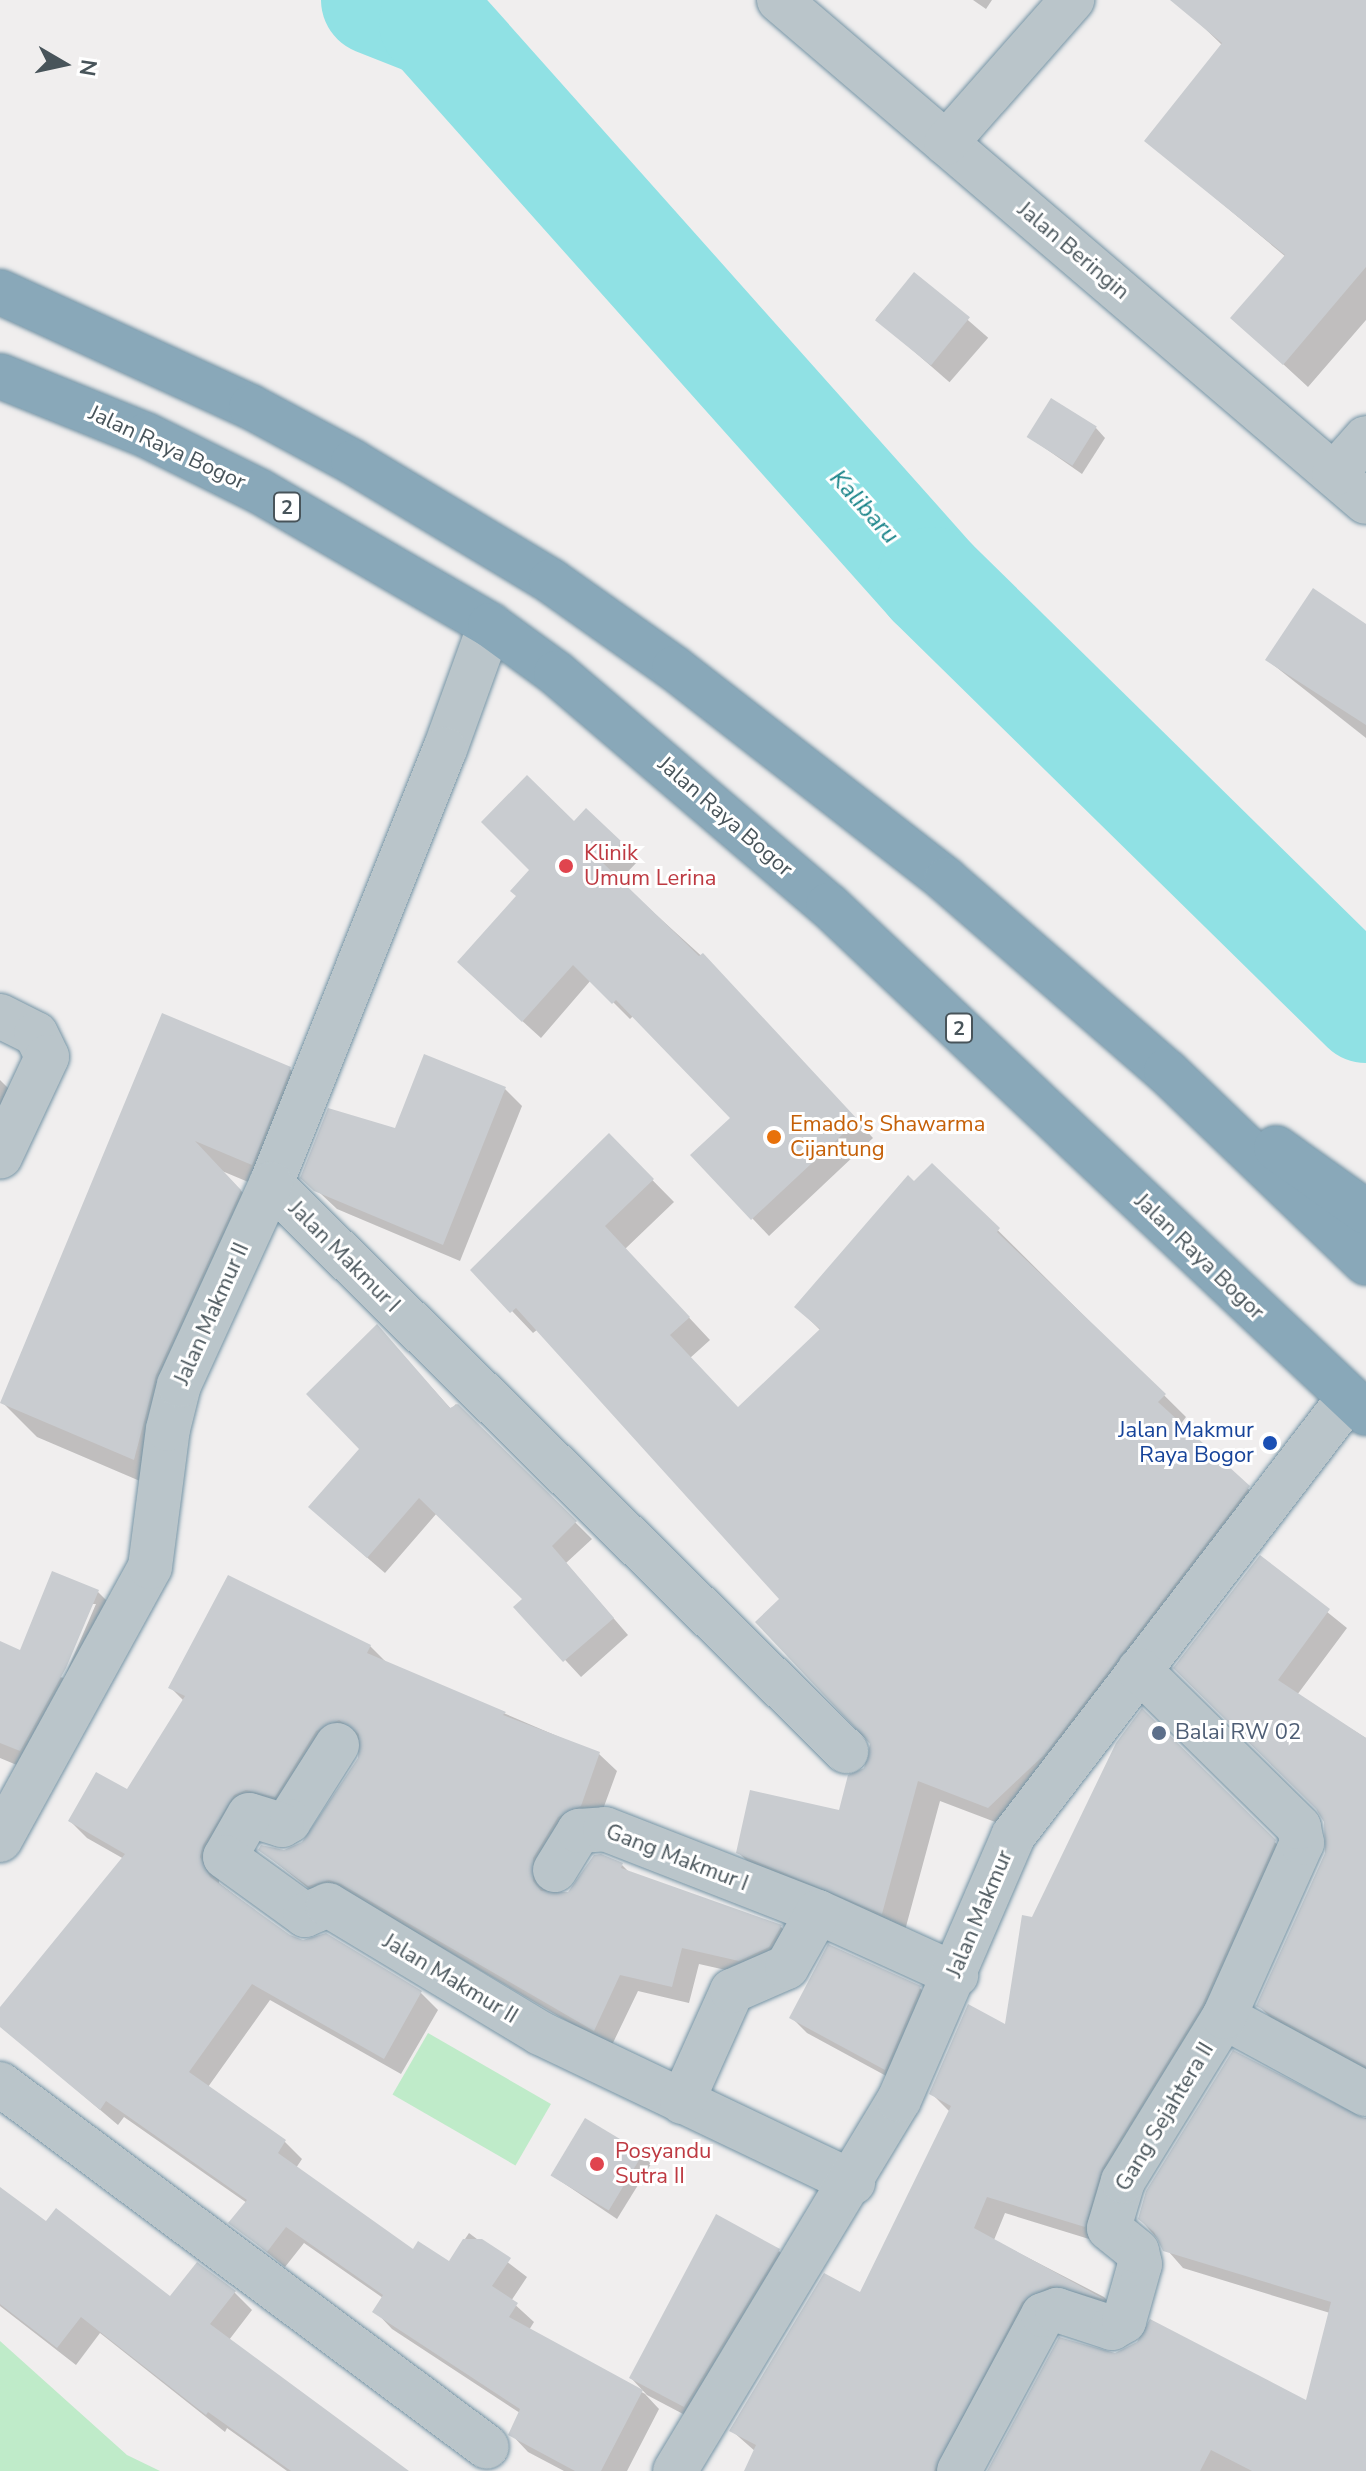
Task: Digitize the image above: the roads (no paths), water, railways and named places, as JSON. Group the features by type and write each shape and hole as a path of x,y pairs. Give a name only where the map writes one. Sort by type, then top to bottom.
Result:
{"highway":[{"path":"0,292 251,407 453,520 551,581 674,668 946,880 1166,1071 1268,1173 1366,1263"},
{"name":"Jalan Raya Bogor","path":"0,376 146,435 259,491 490,625 556,673 828,905 1360,1414"},
{"path":"1166,1071 1366,1212"}],"street":[{"name":"Jalan Beringin","path":"779,0 1350,488"},
{"path":"946,143 1072,0"},
{"path":"1350,488 1366,438"},
{"name":"Jalan Makmur I","path":"490,625 271,1184 846,1751"},
{"path":"0,1016 36,1034 47,1057 0,1157"},
{"name":"Jalan Makmur II","path":"0,1840 150,1567 163,1459 179,1385 271,1184"},
{"name":"Jalan Makmur","path":"675,2471 853,2182 899,2100 956,1975 1013,1836 1139,1670 1360,1414"},
{"name":"Gang Sejahtera II","path":"959,2471 1043,2315 1057,2310 1112,2328 1124,2321 1140,2264 1137,2251 1109,2228 1123,2181 1224,2017 1302,1834 1139,1670"},
{"name":"Jalan Makmur II","path":"337,1745 289,1821 282,1825 249,1815 225,1857 305,1915 328,1905 540,2033 853,2182"},
{"name":"Gang Makmur I","path":"555,1870 579,1831 605,1829 818,1912 956,1975"},
{"path":"682,2102 732,1991 787,1967 818,1912"},
{"name":"Gang Sejahtera II","path":"1224,2017 1366,2094"},
{"path":"0,2084 487,2447"}],"waterway":[{"name":"Kalibaru","path":"376,0 434,23 932,582 1366,1008"}],"place":[{"name":"Klinik Umum Lerina","path":"566,866"},
{"name":"Emado's Shawarma Cijantung","path":"774,1137"},
{"name":"Jalan Makmur Raya Bogor","path":"1270,1443"},
{"name":"Balai RW 02","path":"1159,1733"},
{"name":"Posyandu Sutra II","path":"597,2164"}]}
